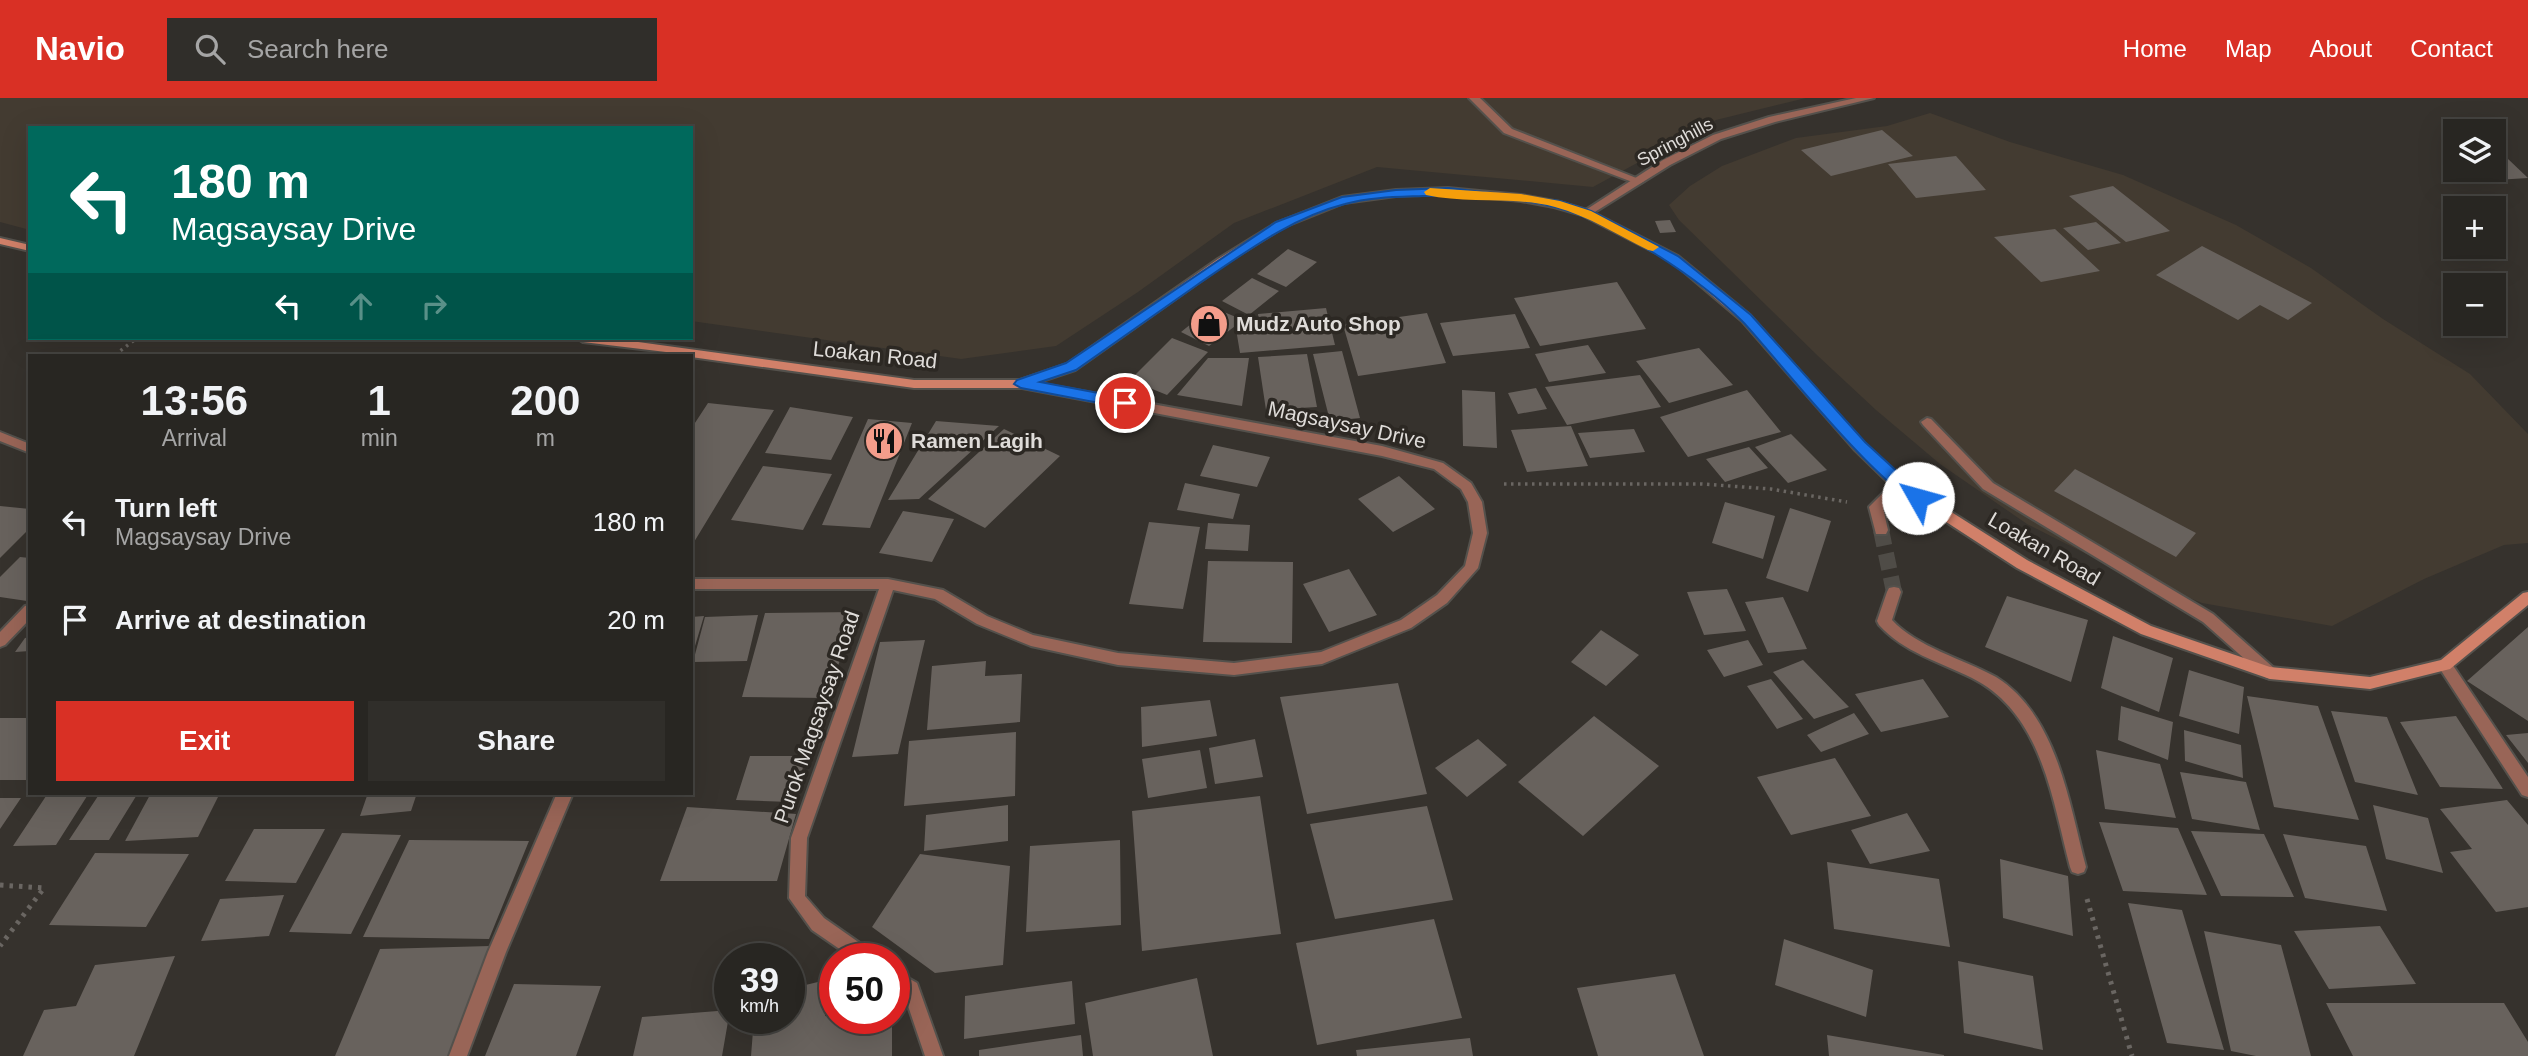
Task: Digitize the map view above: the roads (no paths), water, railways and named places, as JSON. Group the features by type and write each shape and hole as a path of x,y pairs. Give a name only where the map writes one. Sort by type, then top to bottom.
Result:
{"main road":[{"name":"Loakan Road","path":"597,340 914,384 1021,384 1071,367 1180,289 1268,232 1342,200 1396,193 1448,191 1521,198 1556,204 1586,214 1674,258 1746,318 1860,446 1899,485 2022,564 2146,630 2270,673 2370,682 2445,665 2528,597"},
{"path":"0,241 28,248"}],"street":[{"path":"1474,98 1508,131 1639,181"},
{"name":"Springhills","path":"1586,214 1682,155 1718,137 1755,125 1869,98"},
{"name":"Magsaysay Drive","path":"693,584 888,584 938,594 982,620 1031,640 1118,659 1234,669 1322,658 1406,624 1443,599 1471,568 1479,533 1475,502 1466,486 1438,466 1382,450 1021,384"},
{"path":"1927,422 1988,486 2208,618 2270,673"},
{"path":"0,436 28,448"},
{"path":"1881,530 1876,507 1899,485"},
{"name":"Purok Magsaysay Road","path":"845,943 818,924 797,898 799,838 888,584"},
{"path":"1894,592 1884,621 1896,637 1955,662 2008,693 2037,733 2057,789 2078,867"},
{"path":"0,641 28,612"},
{"path":"2445,665 2528,789"},
{"path":"458,1056 497,952 564,795"},
{"path":"910,988 934,1056"}],"tunnel":[{"path":"1881,530 1894,592"}],"place":[{"name":"Mudz Auto Shop","path":"1209,324"},
{"name":"Ramen Lagih","path":"884,441"}]}
